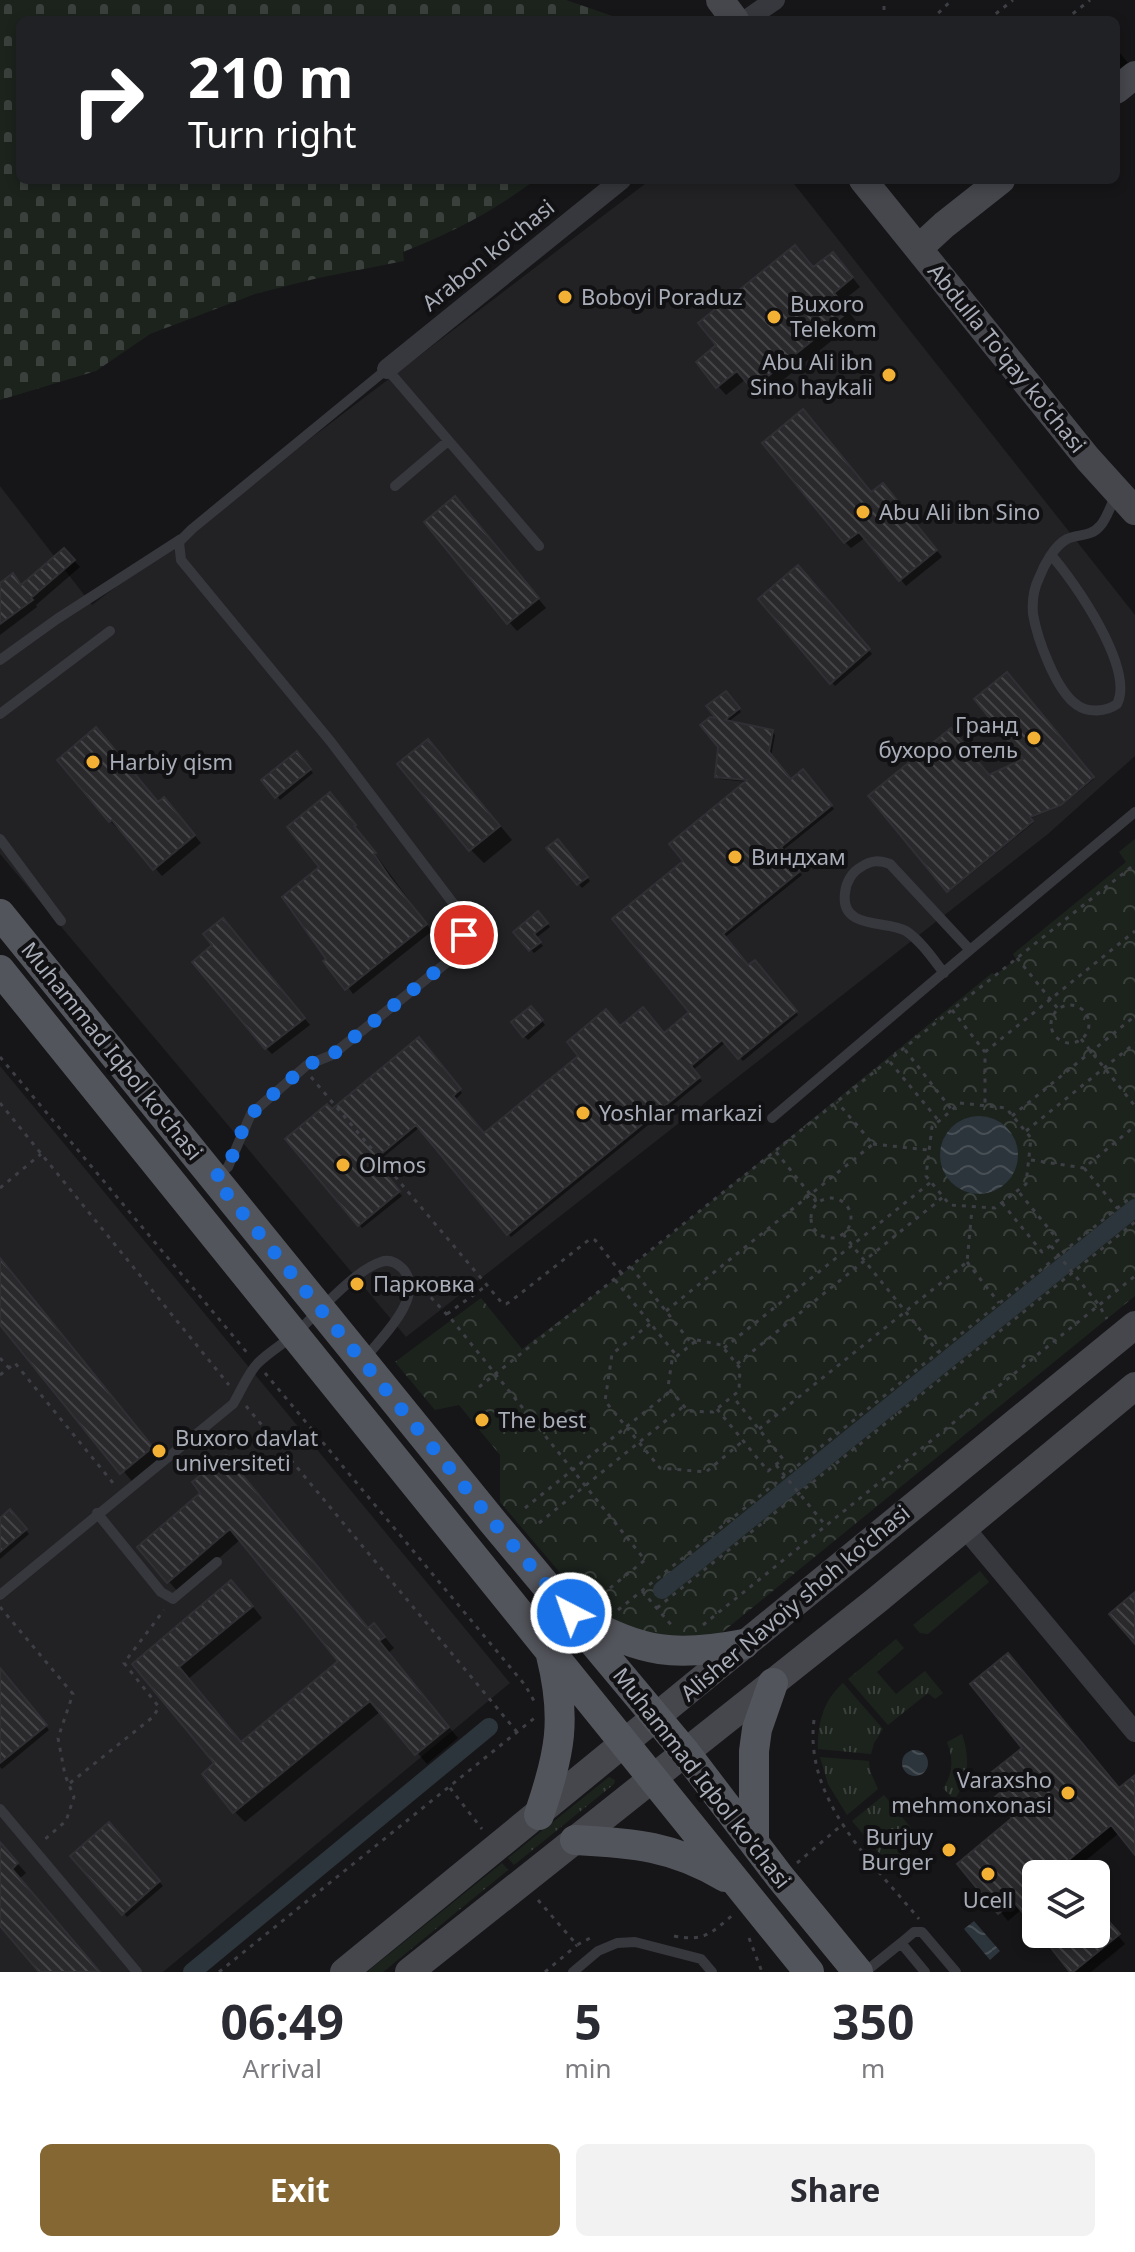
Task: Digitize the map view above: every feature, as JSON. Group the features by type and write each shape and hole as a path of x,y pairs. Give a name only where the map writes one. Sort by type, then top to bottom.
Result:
{"main road":[{"path":"919,248 996,184"},
{"name":"Abdulla To'qay ko'chasi","path":"872,191 1088,459 1127,501"},
{"name":"Muhammad Iqbol ko'chasi","path":"0,914 493,1522 581,1608 656,1717 858,1972"},
{"name":"Muhammad Iqbol ko'chasi","path":"0,970 809,1972"},
{"name":"Alisher Navoiy shoh ko'chasi","path":"344,1972 1127,1332"},
{"name":"Alisher Navoiy shoh ko'chasi","path":"409,1972 773,1683 1135,1386"},
{"path":"581,1608 626,1642 660,1651 709,1651 744,1644"},
{"path":"539,1815 555,1768 561,1719 550,1649"},
{"path":"754,1842 754,1751 757,1729 773,1683"},
{"path":"575,1840 631,1843 672,1851 706,1865 738,1885"}],"street":[{"path":"752,16 775,0"},
{"name":"Arabon ko'chasi","path":"387,369 616,184"},
{"path":"964,1527 1135,1732"}],"lane":[{"path":"0,660 57,619 183,538 387,369 539,546"},
{"path":"395,486 448,441"},
{"path":"1127,501 1100,527 1089,534 1066,540 1051,555 1034,591 1033,612 1045,653 1061,688 1079,707 1095,711 1118,704 1132,685"},
{"path":"183,538 178,549 181,560 331,742 459,911 464,925 460,948 445,964 332,1055 303,1068 251,1114 228,1167 214,1178"},
{"path":"1051,555 1114,628"},
{"path":"0,714 110,631"},
{"path":"772,1118 1135,812"},
{"path":"0,839 61,921"},
{"path":"944,973 909,933 898,927 864,923 853,915 844,896 848,880 856,869 880,860 890,864 970,950"},
{"path":"0,1595 233,1404 257,1364 363,1271 382,1261 393,1262 404,1270 410,1290 408,1299 402,1312 363,1361"},
{"path":"97,1513 161,1592 173,1599 217,1562"},
{"path":"0,1809 137,1972"},
{"path":"865,1972 914,1932 922,1932 956,1972"},
{"path":"573,1972 598,1951 617,1943 635,1942 701,1959 712,1972"},
{"path":"901,1943 925,1972"}],"path":[{"path":"935,16 952,0"},
{"path":"993,16 1013,0"},
{"path":"1070,16 1090,0"},
{"path":"479,1387 1135,864"},
{"path":"985,1052 1135,931"},
{"path":"1017,958 1059,1010"},
{"path":"1065,1005 1079,1006 1089,1018 1088,1032 1081,1039 1075,1044 1061,1042 1052,1031 1053,1015 1065,1005"},
{"path":"952,1010 985,1052 985,1105"},
{"path":"1012,1116 1135,1016"},
{"path":"1081,1039 1135,1106"},
{"path":"1025,1132 1135,1043"},
{"path":"904,1049 952,1110"},
{"path":"889,1061 939,1121"},
{"path":"303,1068 486,1286 506,1304 590,1239 595,1240 622,1274"},
{"path":"837,1102 873,1144 928,1150"},
{"path":"0,1103 517,1732"},
{"path":"960,1103 985,1105 1006,1108 1031,1138 1026,1184 995,1208 950,1205 926,1176 932,1127 960,1103"},
{"path":"1084,1168 1135,1126"},
{"path":"666,1311 873,1144"},
{"path":"776,1152 818,1204"},
{"path":"0,1188 41,1154"},
{"path":"1029,1160 1084,1168 1117,1208"},
{"path":"724,1348 931,1182"},
{"path":"1002,1203 1042,1252 1051,1246 1058,1240 1018,1191"},
{"path":"610,1617 1135,1194"},
{"path":"737,1364 943,1197"},
{"path":"825,1198 841,1199 851,1211 851,1227 843,1234 837,1239 823,1237 811,1223 812,1209 825,1198"},
{"path":"972,1207 967,1262 999,1303"},
{"path":"657,1608 1135,1222"},
{"path":"843,1234 938,1352"},
{"path":"1051,1246 1099,1305 1127,1332"},
{"path":"759,1429 967,1262"},
{"path":"631,1267 692,1344"},
{"path":"404,1270 447,1314 645,1560 581,1608"},
{"path":"698,1630 1135,1276"},
{"path":"615,1280 677,1356"},
{"path":"447,1314 486,1286"},
{"path":"650,1324 612,1354 605,1401 660,1468 706,1472 743,1441"},
{"path":"697,1340 724,1348 740,1368 739,1391 713,1412 688,1411 668,1387 672,1360 697,1340"},
{"path":"0,1358 9,1368"},
{"path":"0,1375 15,1363 123,1495"},
{"path":"525,1508 671,1391"},
{"path":"717,1409 768,1471 776,1465 783,1459 733,1396"},
{"path":"539,1523 684,1406"},
{"path":"776,1465 826,1526"},
{"path":"642,1591 679,1634"},
{"path":"70,1783 153,1717 159,1707 124,1663 173,1599"},
{"path":"0,1607 73,1694 58,1738 65,1775 74,1797 66,1821 33,1848"},
{"path":"525,1685 536,1704"},
{"path":"219,1972 541,1713"},
{"path":"814,1720 815,1763 825,1792 843,1824 925,1926"},
{"path":"450,1788 486,1835"},
{"path":"794,1865 843,1824"},
{"path":"532,1893 577,1945"},
{"path":"663,1934 696,1939 713,1932 735,1913 740,1921"},
{"path":"744,1929 762,1972"},
{"path":"545,1972 577,1945 597,1935"}],"shaded area":[{"path":"645,184 794,184 1135,615 1135,756 1048,834 406,1337 0,854 0,486 92,605"},
{"name":"Buxoro davlat universiteti","path":"0,1066 510,1683 163,1972 0,1972"}],"green space":[{"path":"0,0 566,0 612,16 16,16 16,184 529,184 472,220 403,252 404,261 255,294 150,334 96,371 0,400"},
{"path":"1135,839 1135,1296 720,1634 710,1638 661,1638 601,1616 579,1595 500,1502 500,1455 459,1405 435,1410 395,1362 481,1298 522,1349 622,1274 992,973 995,975 1016,959 1013,954 1126,862 1119,852"},
{"path":"980,1571 989,1582 928,1634 920,1633 913,1625"},
{"path":"896,1639 904,1648 877,1672 896,1694 925,1671 943,1693 935,1699 928,1693 888,1725 848,1679"},
{"path":"843,1683 883,1729 871,1754 818,1749 823,1713"},
{"path":"962,1734 967,1768 963,1785 954,1800 943,1788 951,1765 947,1742"},
{"path":"820,1757 869,1761 878,1789 847,1815 828,1784"},
{"path":"609,1777 615,1780 614,1784 514,1865 508,1858"},
{"path":"884,1795 911,1828 896,1841 906,1854 891,1867 852,1821"},
{"path":"502,1863 508,1870 383,1972 367,1972"}],"water":[{"path":"971,1116 987,1116 1001,1122 1012,1133 1018,1155 1012,1177 1001,1188 987,1194 971,1194 957,1188 946,1177 940,1163 940,1147 946,1133 957,1122"},
{"path":"915,1750 924,1754 928,1763 924,1772 915,1776 906,1772 902,1763 906,1754"},
{"path":"974,1921 1000,1951 990,1960 964,1929"}],"building":[{"name":"Buxoro Telekom","path":"795,245 813,267 833,252 853,277 834,293 849,311 752,389 737,371 716,388 696,362 716,345 698,323"},
{"name":"Abu Ali ibn Sino","path":"803,409 871,492 883,483 937,550 899,581 859,532 844,543 762,443"},
{"path":"455,496 539,598 507,624 424,522"},
{"path":"64,548 75,560 31,598 33,600 0,624 0,583 13,573 21,585"},
{"path":"798,565 870,649 830,684 758,599"},
{"path":"1007,672 1094,777 1061,805 1030,817 1033,821 947,892 868,796 951,728 989,775 1023,759 974,699"},
{"path":"726,691 740,708 725,720 773,730 769,752 791,779 803,769 832,805 781,847 800,871 723,934 748,965 755,960 797,1011 738,1059 722,1040 691,1066 700,1077 507,1235 416,1125 374,1160 400,1191 358,1226 285,1139 327,1104 332,1109 419,1037 461,1089 453,1096 484,1133 578,1056 567,1042 606,1009 620,1026 643,1007 664,1033 689,1012 612,919 683,861 669,844 747,780 715,777 718,747 700,725 710,717 716,718 706,706"},
{"path":"96,727 158,802 164,797 195,835 153,870 57,760"},
{"path":"428,739 500,826 469,851 397,764"},
{"path":"297,751 311,769 275,798 261,780"},
{"path":"330,792 376,853 390,878 427,924 345,990 282,897 319,867 287,827"},
{"path":"558,839 588,877 577,885 546,848"},
{"path":"538,911 548,923 534,934 541,942 529,951 513,932"},
{"path":"223,918 305,1018 265,1049 192,962 212,945 203,934"},
{"path":"531,1006 543,1020 523,1037 511,1022"},
{"path":"0,1258 153,1447 120,1474 0,1325"},
{"path":"226,1455 368,1628 374,1623 385,1637 379,1641 449,1727 415,1755 370,1701 233,1813 202,1774 214,1763 132,1664 231,1580 253,1606 179,1667 241,1742 338,1661 230,1529 167,1583 137,1547 200,1493 192,1482"},
{"path":"10,1509 27,1529 0,1552 0,1518"},
{"path":"1135,1592 1135,1644 1109,1614"},
{"name":"Varaxsho mehmonxonasi","path":"1008,1653 1119,1788 1135,1775 1135,1855 1111,1825 1069,1860 1022,1860 1022,1912 1014,1902 998,1914 957,1864 1012,1818 995,1797 1006,1788 992,1772 1022,1748 970,1684"},
{"path":"0,1668 47,1725 0,1763"},
{"path":"109,1822 160,1881 122,1915 70,1856"},
{"path":"0,1842 18,1863 12,1869 100,1972 39,1972 0,1926"},
{"path":"1110,1923 1120,1934 1110,1942"},
{"path":"1051,1948 1103,1948 1073,1972"}],"waterway":[{"path":"662,1590 1135,1208"},
{"path":"192,1972 489,1727"}],"place":[{"name":"Boboyi Poraduz","path":"565,297"},
{"name":"Buxoro Telekom","path":"774,317"},
{"name":"Abu Ali ibn Sino haykali","path":"889,375"},
{"name":"Abu Ali ibn Sino","path":"863,512"},
{"name":"Гранд бухоро отель","path":"1034,738"},
{"name":"Harbiy qism","path":"93,762"},
{"name":"Виндхам","path":"735,857"},
{"name":"Yoshlar markazi","path":"583,1113"},
{"name":"Olmos","path":"343,1165"},
{"name":"Парковка","path":"357,1284"},
{"name":"The best","path":"482,1420"},
{"name":"Buxoro davlat universiteti","path":"159,1451"},
{"name":"Varaxsho mehmonxonasi","path":"1068,1793"},
{"name":"Burjuy Burger","path":"949,1850"},
{"name":"Ucell","path":"988,1874"}],"route":[{"path":"464,935 460,948 445,964 332,1055 307,1065 256,1109 244,1126 228,1167 214,1178 493,1522 571,1613"}]}
